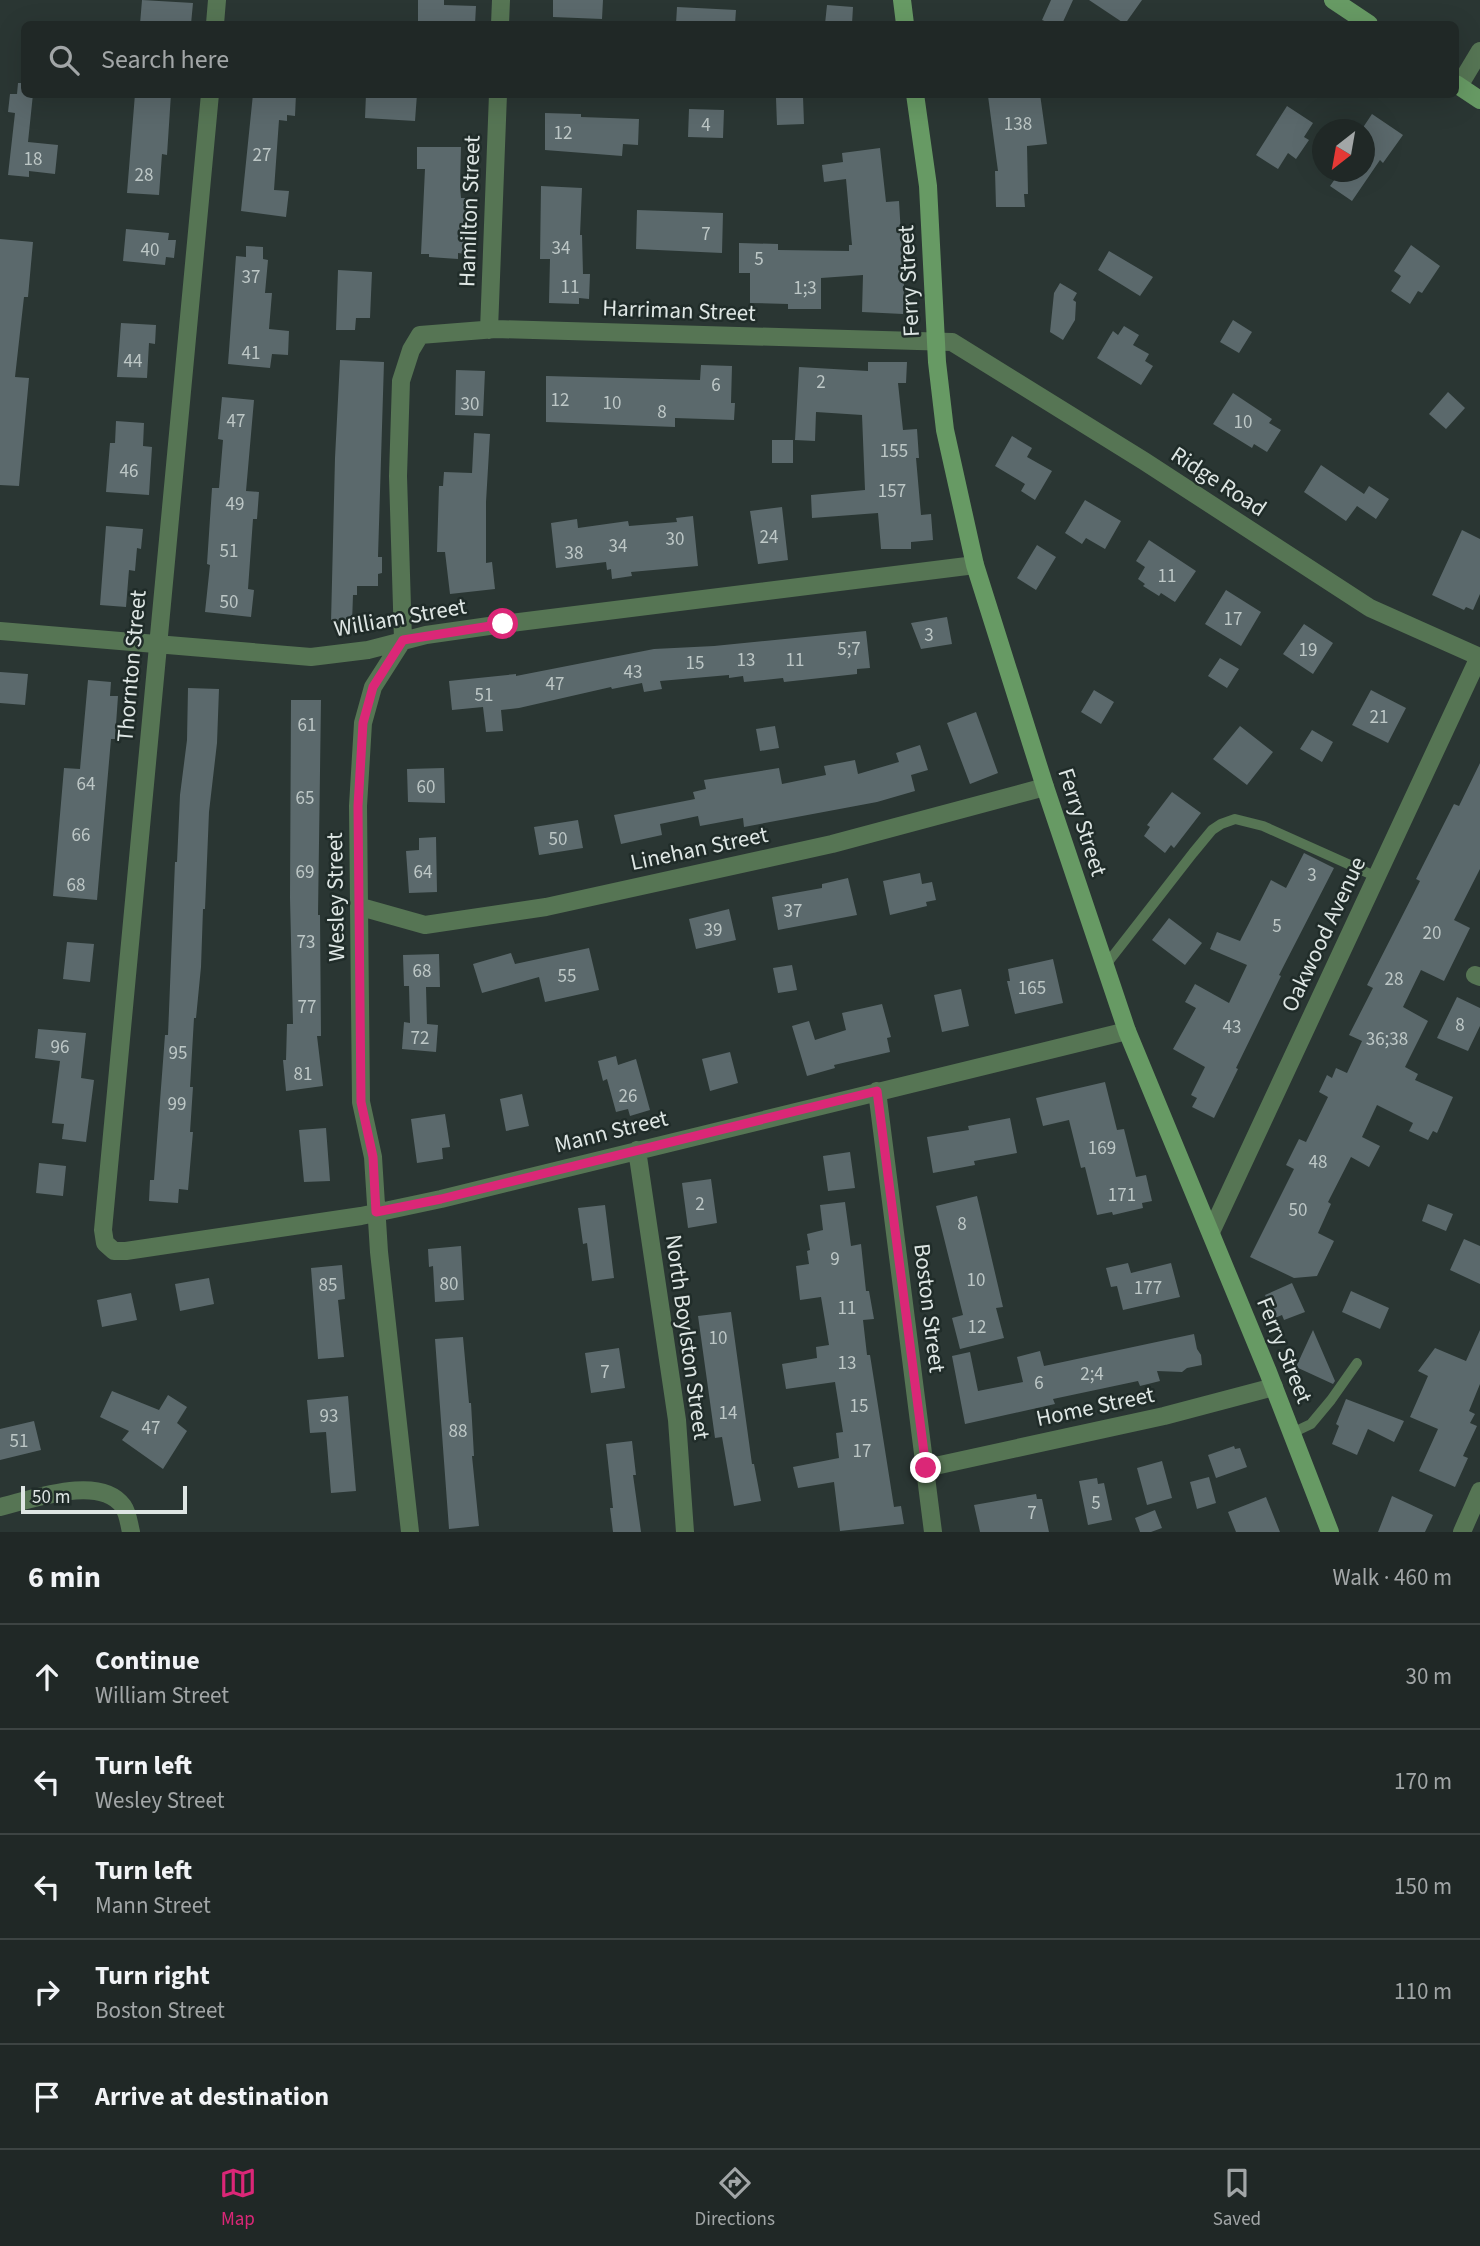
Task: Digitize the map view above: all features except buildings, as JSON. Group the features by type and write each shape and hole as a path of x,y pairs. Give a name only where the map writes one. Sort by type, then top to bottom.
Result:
{"street":[{"path":"215,21 217,0"},
{"path":"500,21 501,0"},
{"path":"902,0 905,21"},
{"path":"1345,3 1366,21"},
{"path":"1459,82 1480,51"},
{"path":"1459,86 1480,100"},
{"name":"Thornton Street","path":"104,1243 103,1230 210,98"},
{"name":"Hamilton Street","path":"489,330 498,98"},
{"name":"Ferry Street","path":"916,98 928,186 936,341 944,430 975,565 1045,787 1127,1031 1274,1387 1330,1532"},
{"name":"Harriman Street","path":"403,640 398,476 401,381 411,350 420,335 489,330 936,341"},
{"name":"Ridge Road","path":"936,341 952,342 1144,461 1370,608 1480,657"},
{"name":"William Street","path":"0,631 311,657 368,650 403,640 503,624 975,565"},
{"name":"Wesley Street","path":"403,640 373,687 363,723 358,806 361,1102 373,1157 380,1266 410,1532"},
{"name":"Oakwood Avenue","path":"1211,1232 1480,657"},
{"name":"Linehan Street","path":"360,907 425,925 546,907 832,844 1045,787"},
{"name":"Mann Street","path":"104,1243 114,1251 126,1251 376,1212 1127,1031"},
{"name":"Boston Street","path":"877,1091 933,1532"},
{"name":"North Boylston Street","path":"637,1150 677,1420 685,1532"},
{"name":"Home Street","path":"926,1468 1164,1416 1274,1387"},
{"path":"0,1507 78,1490 104,1491 115,1497 124,1508 131,1532"},
{"path":"1462,1532 1480,1491"}],"lane":[{"path":"1105,966 1212,830 1235,819 1263,826 1377,877"},
{"path":"1292,1433 1311,1424 1357,1363"}],"route":[{"path":"503,624 403,640 373,687 363,723 358,806 361,1102 373,1157 376,1212 441,1199 877,1091 926,1468"}]}
